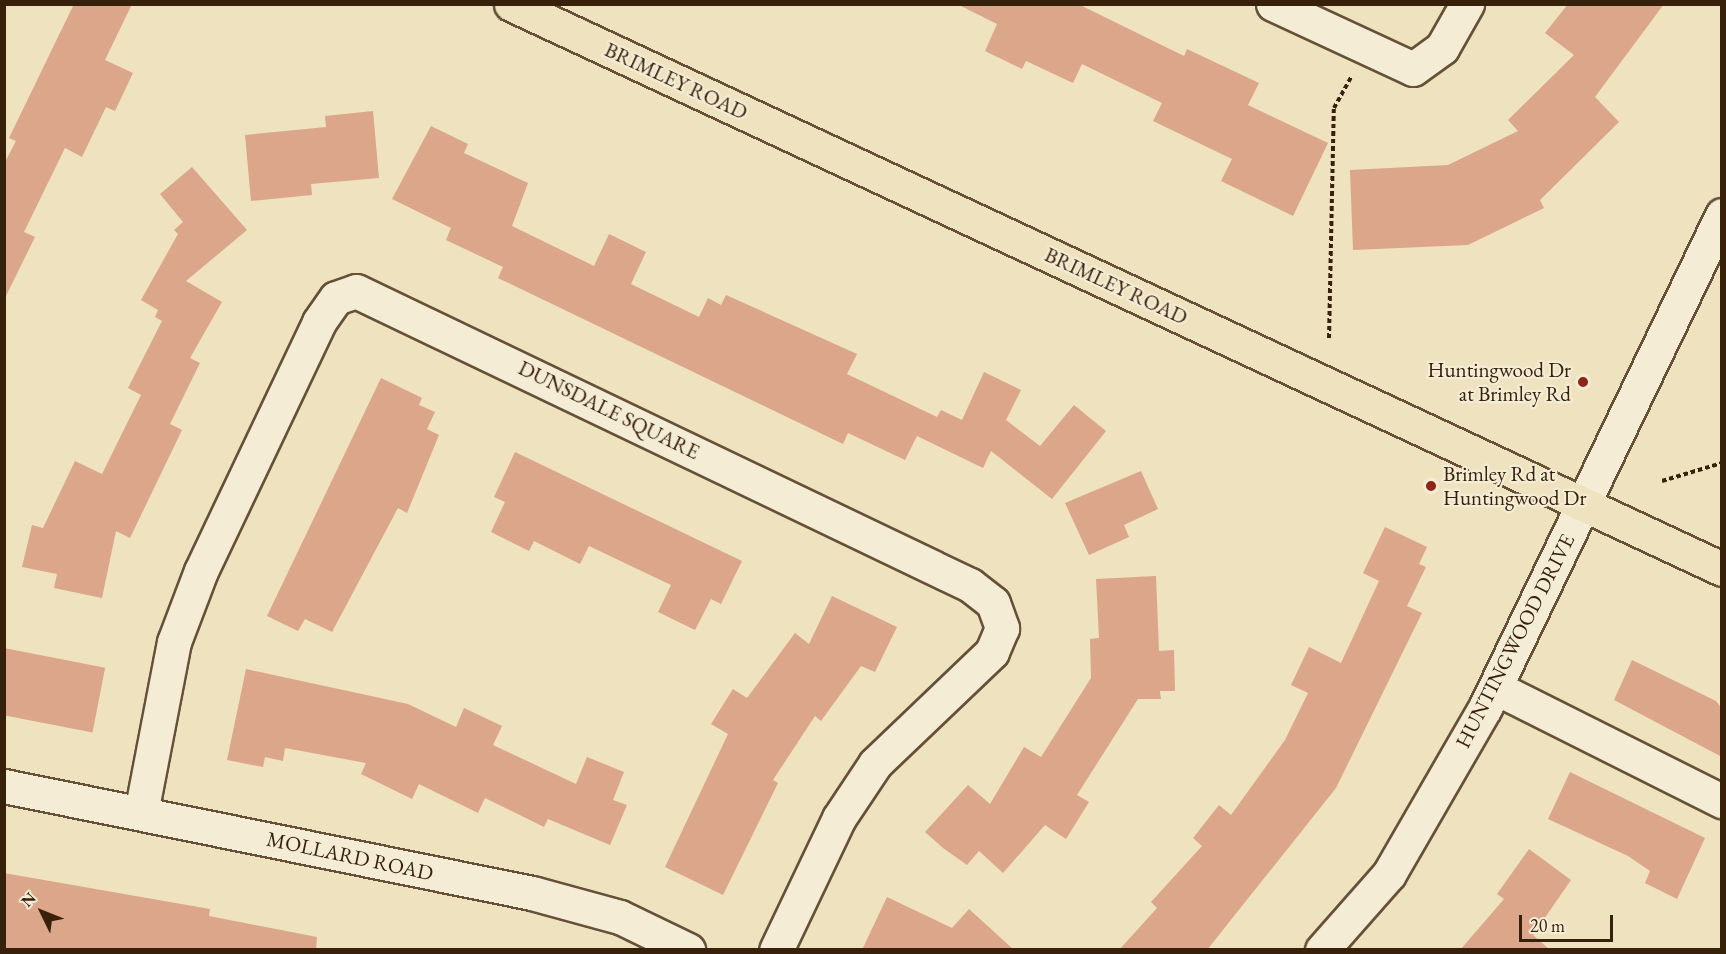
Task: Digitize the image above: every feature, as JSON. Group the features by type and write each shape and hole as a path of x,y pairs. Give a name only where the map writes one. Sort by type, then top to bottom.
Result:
{"main road":[{"name":"BRIMLEY ROAD","path":"511,4 1722,568"}],"street":[{"path":"1273,4 1413,69 1442,48 1467,4"},
{"name":"HUNTINGWOOD DRIVE","path":"1322,950 1389,874 1496,687 1722,215"},
{"name":"DUNSDALE SQUARE","path":"141,813 174,642 201,571 319,322 336,298 356,291 970,585 993,603 1002,628 992,652 875,764 839,818 776,950"},
{"path":"1496,687 1722,801"},
{"name":"MOLLARD ROAD","path":"4,786 580,904 688,950"}],"path":[{"path":"1329,338 1334,108 1367,49"},
{"path":"1662,481 1722,463"}],"building":[{"path":"74,4 132,4 105,60 133,73 115,111 106,107 82,157 65,148 24,232 35,237 4,300 4,164 16,141 9,138"},
{"path":"957,4 1078,4 1184,56 1187,49 1259,83 1248,105 1328,143 1293,216 1221,181 1232,159 1153,121 1162,103 1082,64 1073,83 1026,61 1022,69 985,51 997,24"},
{"path":"1568,4 1664,4 1595,97 1619,122 1540,200 1544,208 1468,245 1353,250 1350,170 1448,165 1518,131 1508,120 1574,55 1545,33"},
{"path":"373,111 379,178 311,184 312,195 251,201 245,135 326,127 325,116"},
{"path":"431,126 468,144 464,153 528,183 512,226 594,266 609,234 646,252 631,284 699,317 708,298 721,305 726,295 857,354 847,374 937,417 941,410 962,420 984,372 1021,390 1006,420 1040,446 1074,405 1106,431 1052,499 991,451 983,468 917,436 905,460 848,433 843,444 498,278 503,267 446,240 451,228 392,199"},
{"path":"192,167 247,230 186,281 222,302 190,358 200,363 170,424 182,430 130,538 116,531 102,598 54,588 57,574 22,567 32,525 43,528 75,461 102,474 141,395 128,388 162,321 155,317 158,310 141,300 178,234 174,230 183,222 160,194"},
{"path":"381,378 422,398 419,405 435,412 427,429 439,435 407,513 398,508 332,632 305,619 298,631 267,616"},
{"path":"515,452 742,561 721,604 711,599 695,630 658,612 671,585 589,546 580,564 534,541 529,551 491,532 505,502 494,497"},
{"path":"1141,471 1158,509 1124,525 1129,537 1089,555 1065,503"},
{"path":"1385,527 1427,547 1419,564 1426,567 1407,606 1422,613 1336,788 1207,950 1119,950 1157,908 1151,902 1202,846 1193,838 1219,805 1231,815 1285,740 1308,693 1291,685 1309,647 1341,663 1379,581 1363,573"},
{"path":"1156,576 1159,651 1174,650 1175,691 1160,691 1161,699 1138,699 1077,795 1089,802 1066,839 1045,825 1003,873 979,851 967,865 943,848 925,832 968,785 990,804 1024,747 1041,757 1091,678 1090,639 1099,638 1096,579"},
{"path":"832,596 897,627 875,672 861,666 821,721 815,716 773,780 778,783 723,895 665,867 728,734 711,724 733,689 747,698 795,633 809,644"},
{"path":"4,648 105,668 93,732 4,715"},
{"path":"1632,660 1716,701 1722,709 1722,757 1614,700"},
{"path":"246,669 408,704 456,727 464,708 502,726 493,745 576,784 587,757 624,772 613,800 627,805 610,845 548,819 544,827 485,798 478,813 419,784 412,799 361,774 366,763 285,748 283,761 265,757 263,767 227,760"},
{"path":"1570,772 1705,838 1677,899 1645,883 1650,871 1628,856 1548,819"},
{"path":"1529,849 1571,880 1533,935 1550,950 1460,950 1504,899 1497,894"},
{"path":"4,873 210,909 209,916 317,937 316,950 4,950"},
{"path":"887,897 952,928 969,909 1014,950 862,950"}],"place":[{"name":"Huntingwood Dr at Brimley Rd","path":"1583,382"},
{"name":"Brimley Rd at Huntingwood Dr","path":"1431,486"}]}
